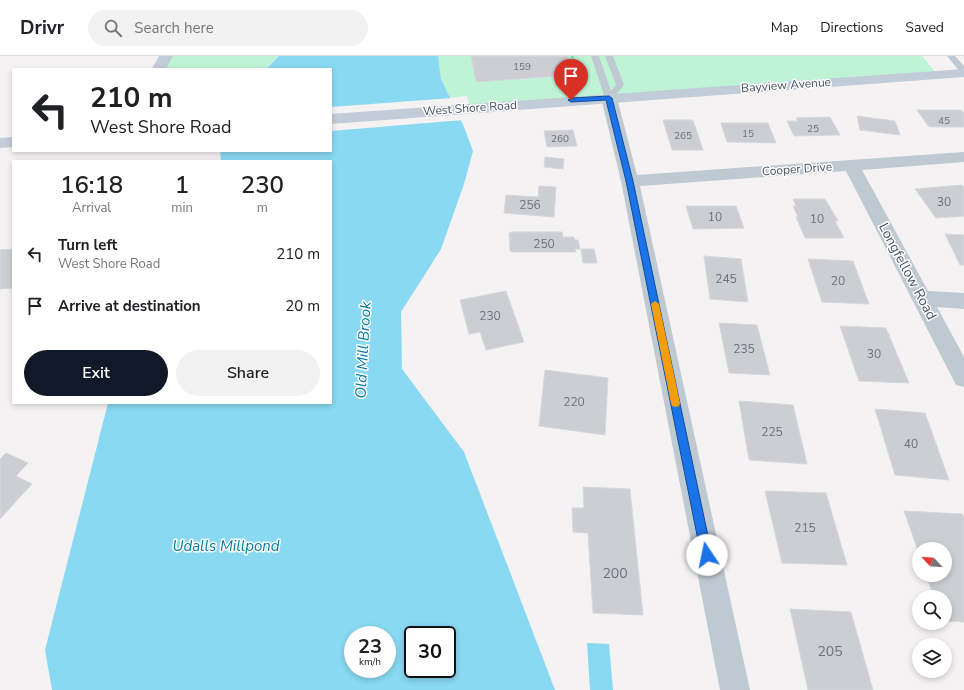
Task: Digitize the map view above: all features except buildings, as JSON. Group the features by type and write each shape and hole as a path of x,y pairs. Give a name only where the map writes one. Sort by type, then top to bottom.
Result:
{"main road":[{"path":"160,68 166,56"},
{"name":"Bayview Avenue","path":"609,98 964,72"},
{"name":"West Shore Road","path":"332,118 609,98"},
{"path":"0,143 12,142"}],"street":[{"path":"609,98 630,181 735,690"},
{"name":"Cooper Drive","path":"630,181 964,157"},
{"name":"Longfellow Road","path":"851,165 964,378"},
{"path":"922,298 964,301"}],"lane":[{"path":"609,56 620,85 609,98 596,57 609,56"},
{"path":"951,56 964,72"}],"green space":[{"path":"166,56 279,56 267,68 160,68"},
{"path":"438,56 922,56 938,75 470,108 467,96 450,98 441,79"}],"water":[{"name":"Udalls Millpond","path":"279,56 438,56 441,79 464,127 473,151 464,184 441,249 401,312 402,369 464,452 555,690 52,690 45,650 108,404 332,404 332,160 221,160 220,152 332,152 332,68 267,68"},
{"path":"587,643 609,644 613,690 590,690"}],"pier":[{"path":"452,98 463,120 332,131 332,107"}],"slow traffic":[{"path":"655,304 676,403"}],"route":[{"path":"571,100 609,98 630,181 707,555"}],"water label":[{"name":"Old Mill Brook","path":"363,350"}]}
